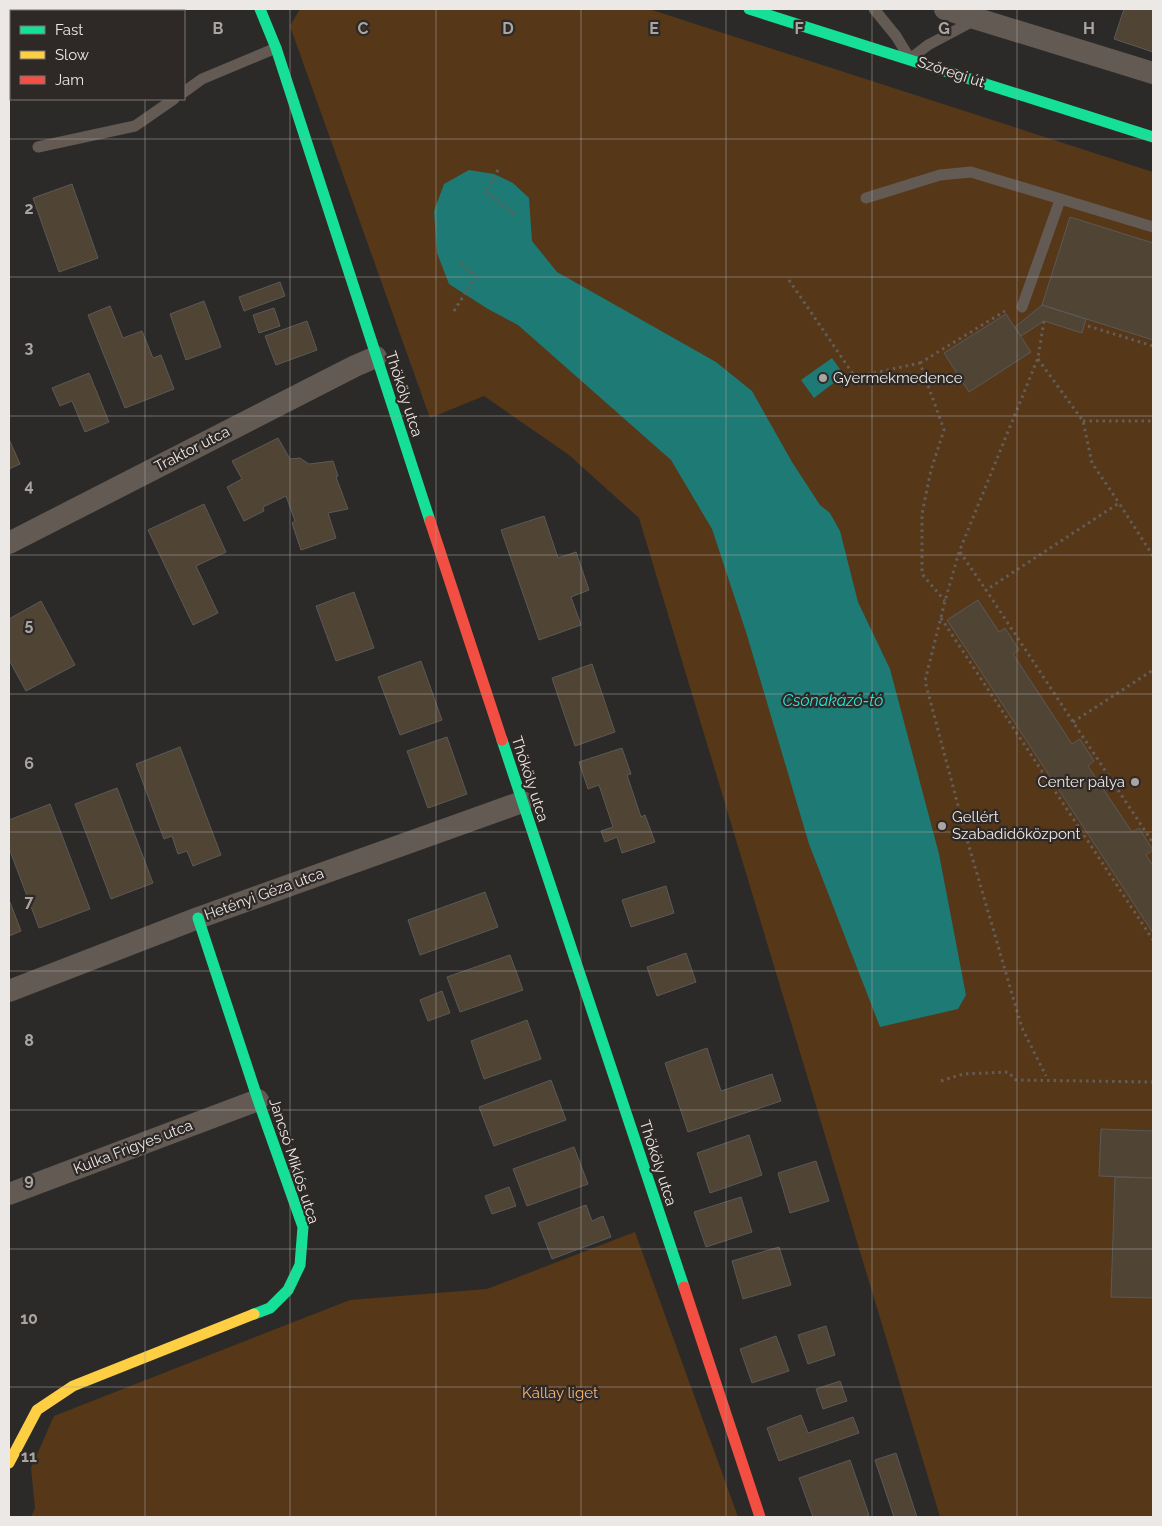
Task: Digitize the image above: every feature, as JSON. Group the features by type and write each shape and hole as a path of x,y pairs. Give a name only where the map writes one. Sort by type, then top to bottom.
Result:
{"street":[{"name":"Thököly utca","path":"260,9 276,48 522,802 760,1517"},
{"name":"Szőregi út","path":"749,9 1153,137"},
{"path":"945,9 1153,74"},
{"name":"Thököly utca","path":"276,19 276,48"},
{"name":"Traktor utca","path":"9,543 376,357"},
{"name":"Hetényi Géza utca","path":"9,990 198,918 522,802"},
{"name":"Jancsó Miklós utca","path":"9,1463 37,1410 73,1386 270,1308 288,1290 300,1264 303,1227 258,1100 198,918"},
{"name":"Kulka Frigyes utca","path":"9,1194 258,1100"}],"lane":[{"path":"874,9 896,36 910,59 928,45 978,19"},
{"path":"185,91 202,79 276,48"},
{"path":"38,147 135,126 173,100"},
{"path":"866,198 940,175 971,172 1153,227"},
{"path":"1022,307 1060,200"}],"path":[{"path":"498,170 486,192 515,215"},
{"path":"454,311 476,276 460,263"},
{"path":"789,280 855,377 920,362 1004,312 1022,307"},
{"path":"1044,321 1038,358 960,552 945,601 925,682 968,842 1022,1028 1046,1076"},
{"path":"1088,326 1153,346"},
{"path":"1038,358 1083,420 1092,463 1153,556"},
{"path":"920,362 944,430 931,470 922,514 922,574 945,601"},
{"path":"1083,420 1153,421"},
{"path":"986,590 1119,503"},
{"path":"960,552 1153,843"},
{"path":"941,617 1153,940"},
{"path":"1073,722 1153,670"},
{"path":"942,1081 962,1074 1008,1072 1016,1080 1153,1082"}],"green space":[{"name":"Gellért Szabadidőközpont","path":"300,9 649,9 1153,172 1153,1517 940,1517 639,518 569,455 484,396 430,418 290,26"},
{"name":"Kállay liget","path":"635,1232 738,1517 31,1517 35,1508 31,1468 54,1416 350,1300 487,1289"}],"water":[{"name":"Csónakázó-tó","path":"469,170 494,174 513,183 529,198 532,241 557,272 716,362 752,391 792,462 820,505 830,513 840,531 858,602 890,669 939,854 966,995 958,1009 880,1027 809,844 746,632 712,529 671,460 518,325 488,309 449,284 437,253 434,211 444,184"},
{"name":"Gyermekmedence","path":"832,358 844,375 814,398 801,380"}],"building":[{"path":"1124,9 1153,9 1153,52 1114,39"},
{"path":"72,184 98,258 59,272 33,198"},
{"path":"1070,217 1153,243 1153,340 1042,305"},
{"path":"280,282 285,296 244,311 239,297"},
{"path":"204,301 221,347 186,360 170,314"},
{"path":"1042,305 1086,319 1082,333 1044,321 1021,336 1015,327"},
{"path":"110,306 123,338 142,331 153,358 161,355 174,389 125,408 88,315"},
{"path":"274,308 280,326 259,333 253,315"},
{"path":"1006,314 1031,352 969,392 944,353"},
{"path":"307,321 317,350 276,365 265,336"},
{"path":"89,373 109,422 85,432 72,401 60,406 52,388"},
{"path":"278,438 290,459 300,458 309,464 333,461 338,476 336,477 348,509 328,513 336,538 301,550 292,523 295,521 286,496 263,507 264,511 244,521 227,487 242,479 232,461"},
{"path":"9,439 20,464 9,469"},
{"path":"204,504 226,552 196,566 218,613 193,625 148,530"},
{"path":"544,516 558,558 576,552 589,590 571,597 581,625 539,640 501,530"},
{"path":"354,592 374,648 336,661 316,606"},
{"path":"978,600 999,632 1005,628 1019,650 1013,654 1072,744 1080,739 1094,761 1088,766 1132,832 1139,828 1153,850 1146,855 1153,866 1153,933 947,620"},
{"path":"41,601 75,665 26,691 9,660 9,619"},
{"path":"421,661 442,720 400,735 378,677"},
{"path":"592,664 615,732 575,746 552,678"},
{"path":"447,737 467,794 428,808 407,751"},
{"path":"180,747 221,855 193,866 187,851 178,854 172,836 164,839 136,764"},
{"path":"622,748 631,774 627,775 641,817 645,815 655,842 622,853 617,837 605,842 601,831 613,827 599,785 588,789 579,762"},
{"path":"117,788 153,883 111,899 75,804"},
{"path":"50,804 90,909 39,928 9,848 9,820"},
{"path":"666,886 674,913 631,927 622,900"},
{"path":"485,892 498,927 420,955 408,920"},
{"path":"9,902 21,931 9,936"},
{"path":"686,953 696,982 657,996 647,967"},
{"path":"510,955 523,990 460,1012 447,977"},
{"path":"442,991 450,1013 428,1021 420,1000"},
{"path":"527,1020 541,1059 484,1079 471,1041"},
{"path":"707,1048 721,1091 772,1074 781,1101 688,1132 665,1063"},
{"path":"551,1080 566,1120 494,1146 479,1107"},
{"path":"1101,1129 1153,1131 1153,1178 1099,1176"},
{"path":"749,1135 762,1175 710,1193 697,1153"},
{"path":"574,1147 588,1184 527,1206 513,1169"},
{"path":"816,1161 829,1201 790,1213 778,1173"},
{"path":"1115,1177 1153,1178 1153,1298 1111,1297"},
{"path":"509,1187 516,1206 492,1214 485,1196"},
{"path":"741,1197 752,1232 706,1247 694,1212"},
{"path":"586,1205 592,1221 603,1216 611,1237 552,1259 538,1223"},
{"path":"779,1247 791,1285 743,1299 732,1261"},
{"path":"826,1326 835,1355 808,1364 798,1335"},
{"path":"776,1336 789,1371 752,1383 740,1349"},
{"path":"840,1381 847,1401 823,1409 816,1389"},
{"path":"801,1415 808,1433 853,1417 859,1433 779,1461 767,1428"},
{"path":"896,1453 917,1517 894,1517 875,1460"},
{"path":"850,1460 869,1515 864,1517 813,1517 799,1478"}],"traffic: fast":[{"path":"260,9 276,48 430,521"},
{"path":"749,9 1153,137"},
{"path":"502,740 684,1287"},
{"path":"198,918 258,1100 303,1227 300,1265 288,1290 270,1308 254,1314"}],"traffic: slow":[{"path":"9,1463 37,1410 73,1386 254,1314"}],"traffic: jam":[{"path":"430,521 502,740"},
{"path":"684,1287 760,1517"}],"place":[{"name":"Gyermekmedence","path":"823,378"},
{"name":"Center pálya","path":"1135,782"},
{"name":"Gellért Szabadidőközpont","path":"942,826"}]}
